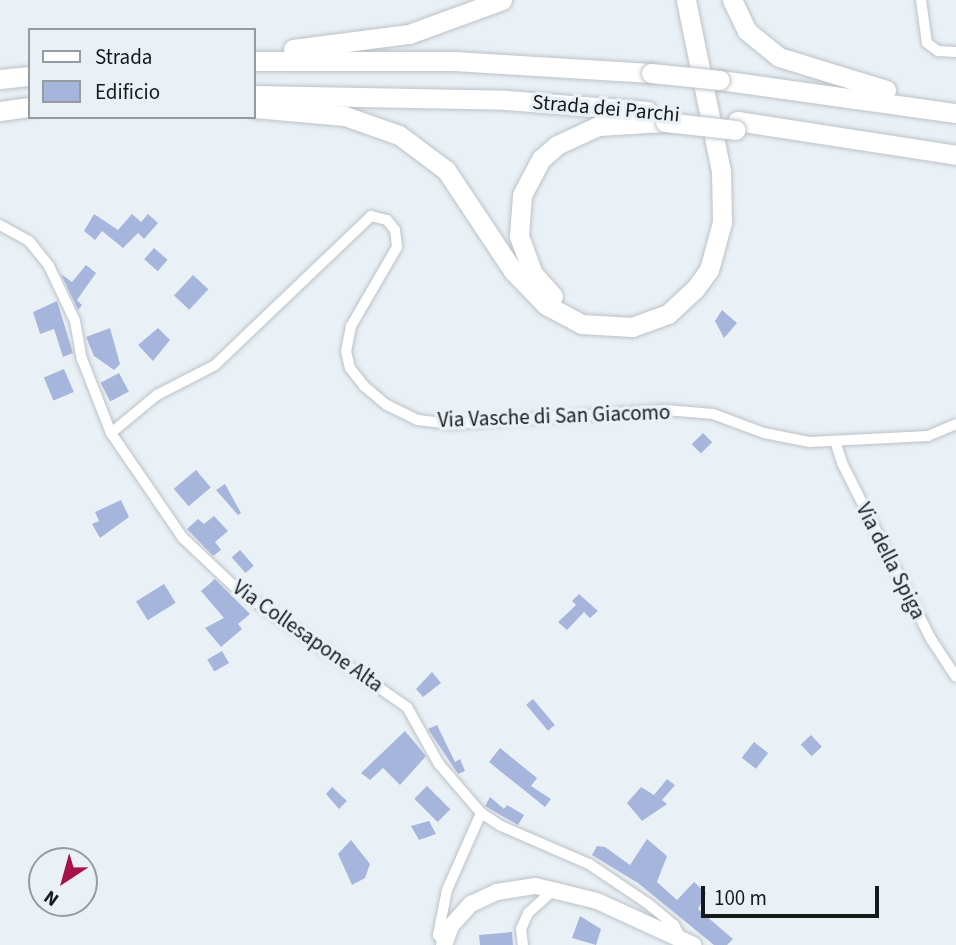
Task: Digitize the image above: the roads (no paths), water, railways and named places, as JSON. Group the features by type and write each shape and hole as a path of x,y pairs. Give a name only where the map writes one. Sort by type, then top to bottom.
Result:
{"highway":[{"path":"256,51 409,34 502,0"},
{"path":"666,118 618,123 580,132 541,159 529,178 519,215 524,257 545,289 561,302 602,316 643,311 677,291 700,259 710,221 710,184 675,0"},
{"path":"256,107 345,116 399,135 446,170 513,271 546,305 581,324 632,327 668,314 695,289 709,270 722,222 720,171 687,0"},
{"path":"732,0 747,31 779,57 932,108"},
{"name":"Strada dei Parchi","path":"256,61 454,61 651,73 956,113"},
{"path":"0,79 28,76"},
{"name":"Strada dei Parchi","path":"256,95 506,100 737,126 799,128 956,155"},
{"path":"0,111 28,107"}],"street":[{"path":"921,0 928,43 938,51 956,52"},
{"name":"Via Vasche di San Giacomo","path":"111,433 157,395 215,365 372,216 387,220 396,230 397,247 351,326 345,351 350,368 387,405 418,420 449,424 666,410 713,414 776,435 835,441 929,436 956,424"},
{"name":"Via Collesapone Alta","path":"0,225 29,241 49,266 75,321 82,359 111,433 183,538 237,589 407,707 439,764 481,813 524,837 589,864 647,903 674,925 687,941"},
{"name":"Via della Spiga","path":"835,441 931,639 956,677"},
{"path":"445,944 438,934 447,890 481,813"},
{"path":"445,944 456,918 479,899 514,887 555,888 597,901 687,941"},
{"path":"523,945 521,929 528,913 555,888"}]}
